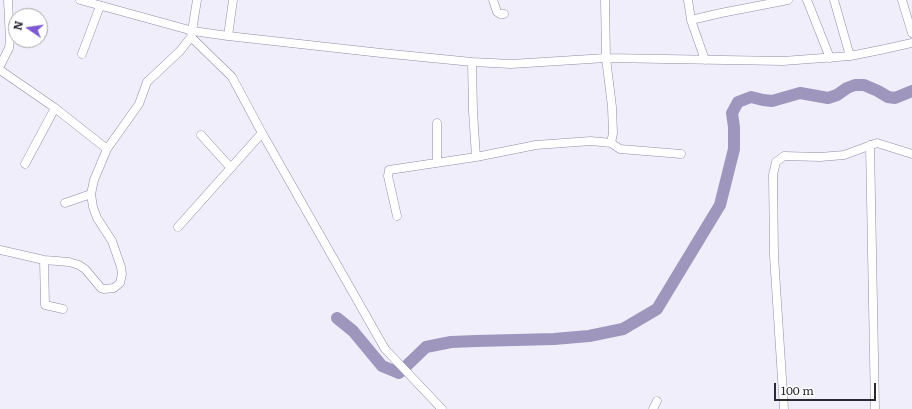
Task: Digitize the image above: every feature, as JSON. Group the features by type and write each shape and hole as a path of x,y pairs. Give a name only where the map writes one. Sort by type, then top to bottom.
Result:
{"street":[{"path":"0,66 9,48 10,40 8,0"},
{"path":"80,0 192,34 228,36 472,62 510,64 606,58 783,61 850,56 912,43"},
{"path":"0,250 44,260 69,262 86,270 101,288 104,289 114,288 120,283 122,274 121,267 112,241 97,218 93,207 91,194 98,169 108,148 139,104 147,82 180,51 192,34 197,0"},
{"path":"228,36 233,0"},
{"path":"493,0 497,12 504,14"},
{"path":"605,0 606,58 612,107 613,133 611,143"},
{"path":"688,0 691,20 705,60"},
{"path":"691,20 788,0"},
{"path":"807,0 830,58"},
{"path":"834,0 850,56"},
{"path":"902,0 912,33"},
{"path":"82,54 100,6"},
{"path":"192,34 232,77 262,133 385,349 442,409"},
{"path":"472,62 476,157"},
{"path":"0,70 55,108 108,148"},
{"path":"25,164 55,108"},
{"path":"437,123 437,163"},
{"path":"178,227 262,133"},
{"path":"200,135 231,168"},
{"path":"398,216 388,176 389,170 536,146 591,141 611,143 620,148 681,154"},
{"path":"784,409 774,256 773,175 776,162 784,156 820,157 844,155 877,143 912,154"},
{"path":"870,145 875,409"},
{"path":"65,202 91,194"},
{"path":"44,260 45,305 63,309"},
{"path":"653,409 657,401"}],"waterway":[{"path":"337,318 353,331 382,366 399,373 426,347 451,342 554,339 589,336 623,329 657,309 720,205 734,149 734,127 732,113 738,102 751,97 772,101 800,93 828,98 837,95 847,88 855,85 864,85 888,97 895,98 912,91"}]}
